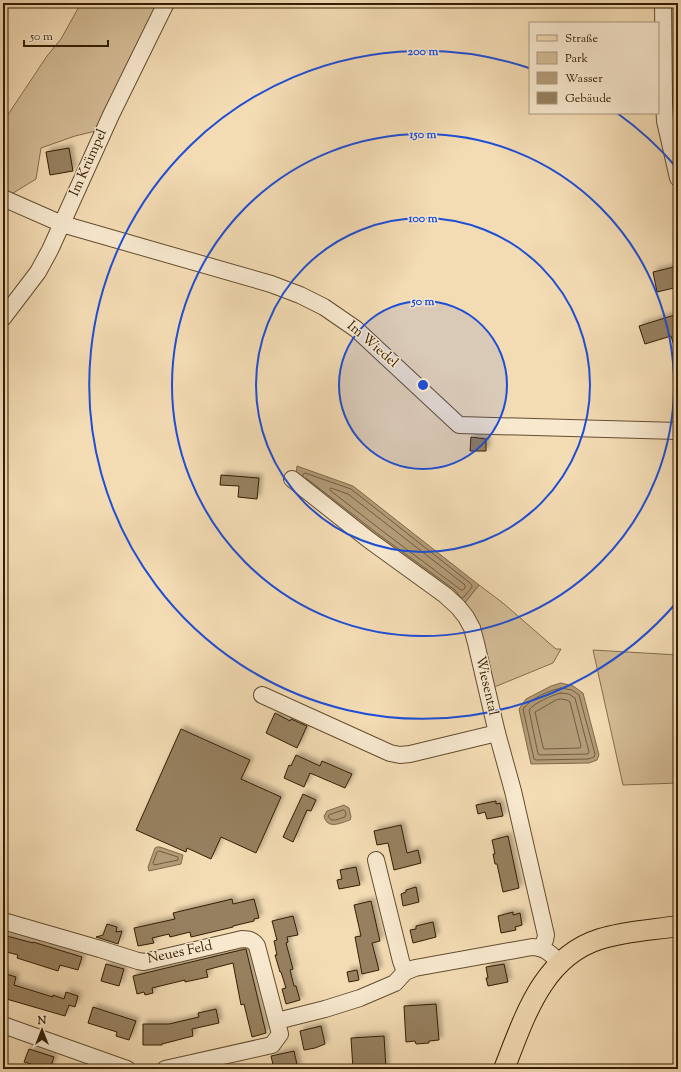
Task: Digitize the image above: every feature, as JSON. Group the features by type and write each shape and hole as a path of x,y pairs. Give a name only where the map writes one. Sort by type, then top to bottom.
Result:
{"main road":[{"path":"504,1069 526,1015 541,985 560,963 579,949 598,939 678,926"}],"street":[{"name":"Im Krümpel","path":"3,318 38,272 50,250 111,115 166,3"},
{"path":"663,3 665,121 678,178"},
{"name":"Im Wiedel","path":"3,198 62,224 271,284 300,295 324,307 356,329 459,425 678,430"},
{"name":"Wiesental","path":"292,479 369,540 445,595 458,607 472,628 497,733 513,790 546,935 541,948"},
{"path":"262,695 390,753 400,755 410,754 497,733"},
{"path":"376,860 405,972"},
{"name":"Neues Feld","path":"3,921 144,962 242,939 248,939 254,942 258,946 280,1034 272,1045 165,1069"},
{"path":"277,1021 325,1009 360,998 395,983 405,972 415,968 532,947 541,948 552,954 560,963"},
{"path":"3,1025 127,1069"}],"green space":[{"path":"81,3 162,3 100,130 75,136 41,148 36,179 10,195 3,192 3,122 47,56 61,39"},
{"path":"479,585 503,603 556,649 561,649 553,663 492,688 463,605"},
{"path":"593,650 678,655 678,783 623,785"}],"water":[{"path":"297,466 353,486 479,585 463,605 296,476"},
{"path":"561,683 573,686 583,693 599,755 597,760 589,763 531,764 519,709 526,699 551,686"},
{"path":"344,805 349,808 351,817 350,820 339,824 328,823 324,816 327,811"},
{"path":"157,847 183,855 181,864 149,871 148,867 155,848"}],"building":[{"path":"69,148 73,171 50,175 46,152"},
{"path":"678,266 678,287 657,292 653,272"},
{"path":"678,314 678,351 676,352 671,336 645,344 639,326"},
{"path":"471,437 486,439 486,451 470,451"},
{"path":"221,475 259,478 257,499 238,497 239,486 220,485"},
{"path":"275,713 290,721 291,719 307,726 297,748 266,733"},
{"path":"181,729 250,760 241,779 281,797 256,853 221,837 211,859 187,848 186,852 136,830"},
{"path":"296,755 320,766 322,761 352,774 345,788 310,773 304,787 284,778 289,765 291,766"},
{"path":"303,794 316,800 311,811 307,810 293,842 283,837"},
{"path":"496,801 496,804 500,803 503,816 487,819 485,812 478,814 476,805"},
{"path":"401,825 407,853 418,850 421,863 394,870 388,843 377,845 374,831"},
{"path":"508,836 519,888 503,892 497,864 495,864 493,854 495,854 492,840"},
{"path":"356,867 360,885 339,889 337,880 342,879 340,870"},
{"path":"416,887 419,902 403,906 401,894 406,892 406,890"},
{"path":"232,899 233,904 254,899 259,918 233,927 191,937 190,932 170,937 169,934 152,938 154,943 138,946 134,928 175,919 173,913"},
{"path":"371,901 380,941 372,943 379,970 362,974 355,937 361,936 354,905"},
{"path":"513,912 513,915 520,913 522,925 515,927 516,930 501,933 498,916"},
{"path":"293,916 298,935 287,937 288,942 286,943 293,969 290,970 294,986 296,986 300,1000 286,1004 282,989 286,988 275,955 277,955 274,941 277,940 272,921"},
{"path":"433,922 436,937 413,943 410,930 416,929 416,926"},
{"path":"107,924 117,927 116,932 122,931 118,944 96,937 103,935"},
{"path":"3,935 33,942 82,957 78,970 60,965 58,971 17,958 18,955 3,951"},
{"path":"246,949 266,1033 252,1037 244,1004 241,1005 233,963 206,970 208,977 185,982 185,980 152,988 153,993 145,995 144,992 137,994 133,976"},
{"path":"106,964 124,969 119,986 101,981"},
{"path":"504,964 508,982 488,986 486,967"},
{"path":"357,970 359,980 349,982 347,972"},
{"path":"3,973 16,977 14,985 53,997 53,995 64,999 66,992 78,996 75,1007 69,1005 65,1016 3,998"},
{"path":"436,1004 439,1040 429,1041 429,1043 416,1044 415,1041 406,1042 404,1006"},
{"path":"93,1007 136,1021 129,1040 116,1036 117,1032 88,1023"},
{"path":"216,1009 219,1023 192,1029 193,1036 162,1045 143,1045 143,1024 169,1024 199,1017 198,1013"},
{"path":"321,1026 325,1044 304,1050 300,1031"},
{"path":"384,1036 386,1069 353,1069 351,1038"},
{"path":"29,1049 54,1057 50,1069 37,1069 30,1067 31,1064 24,1062"},
{"path":"294,1051 298,1069 274,1069 271,1056"}]}
